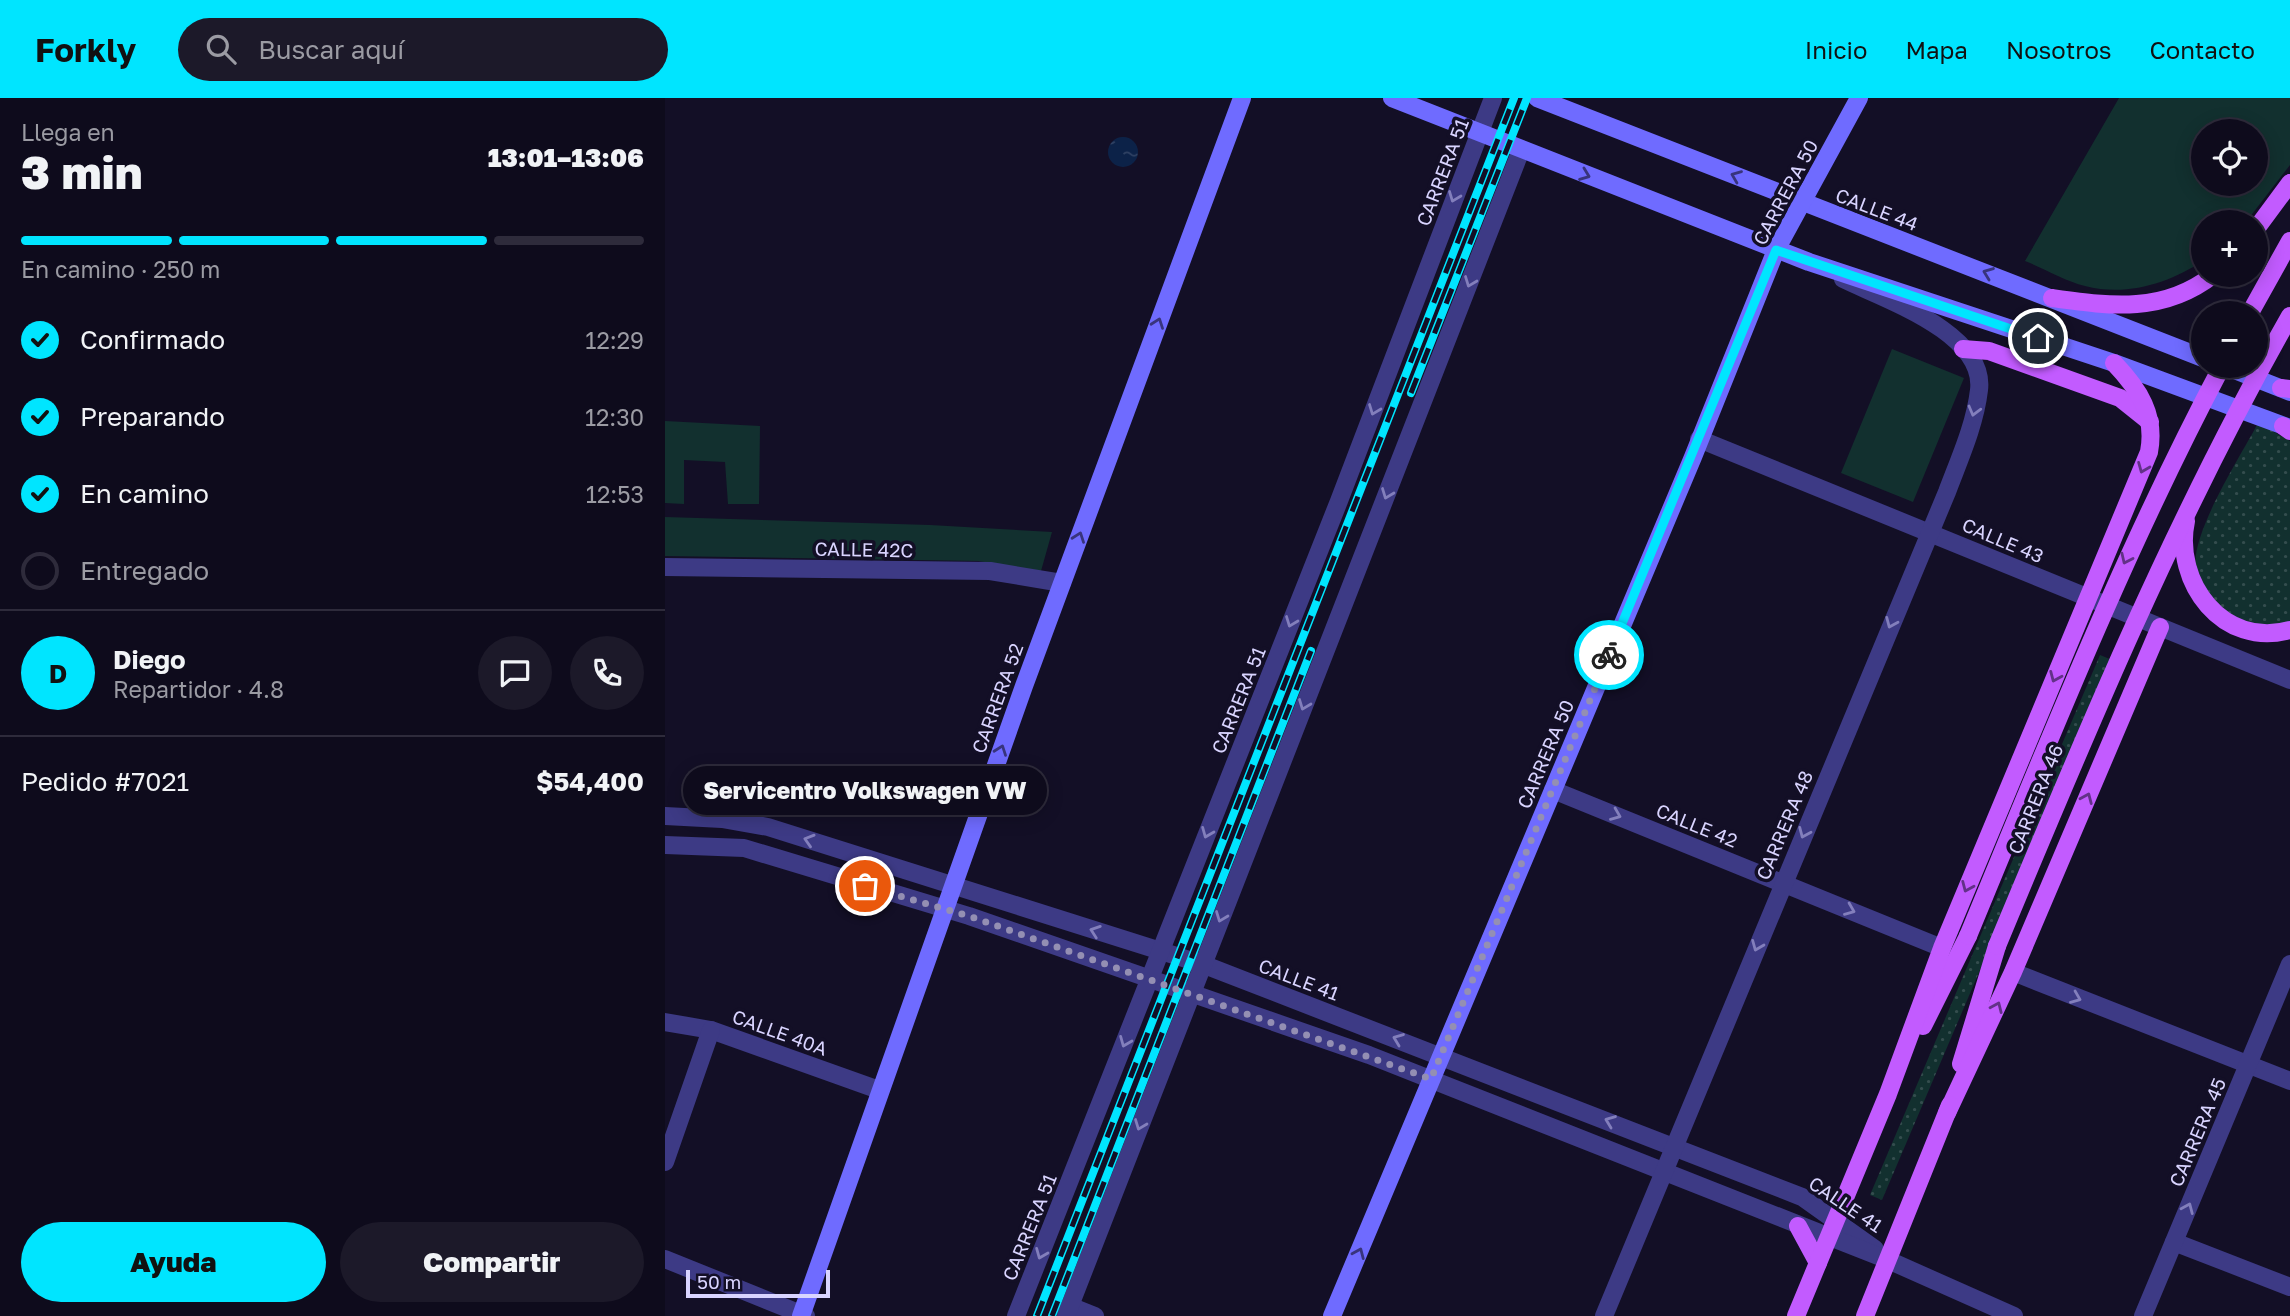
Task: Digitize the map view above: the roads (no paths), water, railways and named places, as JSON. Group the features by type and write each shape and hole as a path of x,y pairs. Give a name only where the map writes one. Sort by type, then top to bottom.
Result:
{"main road":[{"name":"CARRERA 52","path":"803,1315 879,1090 953,884 1242,98"},
{"path":"1392,98 1776,250 2114,363 2288,428"},
{"name":"CALLE 44","path":"1537,98 2191,353"},
{"name":"CARRERA 50","path":"1332,1316 1776,250 1800,202 1859,102"},
{"path":"2268,213 2290,183"},
{"path":"2257,301 2290,241"},
{"path":"2052,298 2137,306 2183,294 2194,287"},
{"name":"CARRERA 46","path":"1865,1316 1948,1113 1997,946 2093,716 2242,402 2290,316"},
{"path":"1963,349 1989,351 2120,398 2151,423"},
{"name":"CARRERA 46","path":"1796,1316 1888,1094 1942,948 2149,452 2151,423 2137,389 2114,363"},
{"name":"CARRERA 46","path":"1888,1094 1968,936 2095,627 2141,526 2217,378"},
{"path":"2255,378 2287,390"},
{"path":"2187,515 2183,560 2190,581 2202,600 2218,615 2238,626 2287,631"},
{"path":"1948,1113 2013,972 2160,628"},
{"path":"1798,1226 1818,1263"}],"street":[{"name":"CARRERA 51","path":"1016,1316 1493,98"},
{"path":"1095,1316 1068,1311 1521,150"},
{"path":"1809,262 1948,331 1963,349"},
{"name":"CARRERA 48","path":"1604,1316 1965,443 1979,389 1976,364 1963,349"},
{"name":"CALLE 43","path":"1699,439 1742,459 1929,531 2290,680"},
{"name":"CALLE 42C","path":"665,567 990,570 1062,583"},
{"name":"CALLE 42","path":"1553,790 1942,948"},
{"name":"CALLE 41","path":"665,816 722,819 768,827 953,884 1160,953 1202,964 1802,1197 1888,1260"},
{"name":"CALLE 41","path":"665,845 744,848 944,909 1191,993 1431,1079 1662,1173 1888,1260 2014,1316"},
{"name":"CARRERA 45","path":"2143,1316 2290,964"},
{"path":"2013,972 2290,1081"},
{"name":"CALLE 40A","path":"665,1022 711,1030 879,1090"},
{"path":"665,1162 711,1030"},
{"path":"2174,1242 2290,1287"},
{"path":"665,1259 803,1315"}],"water":[{"path":"1123,137 1134,141 1138,152 1134,163 1123,167 1112,163 1108,152 1112,141"}],"railway":[{"path":"1037,1316 1514,98"},
{"path":"1411,393 1527,98"},
{"path":"1052,1316 1311,651"}],"place":[{"name":"Servicentro Volkswagen VW","path":"865,886"}]}
